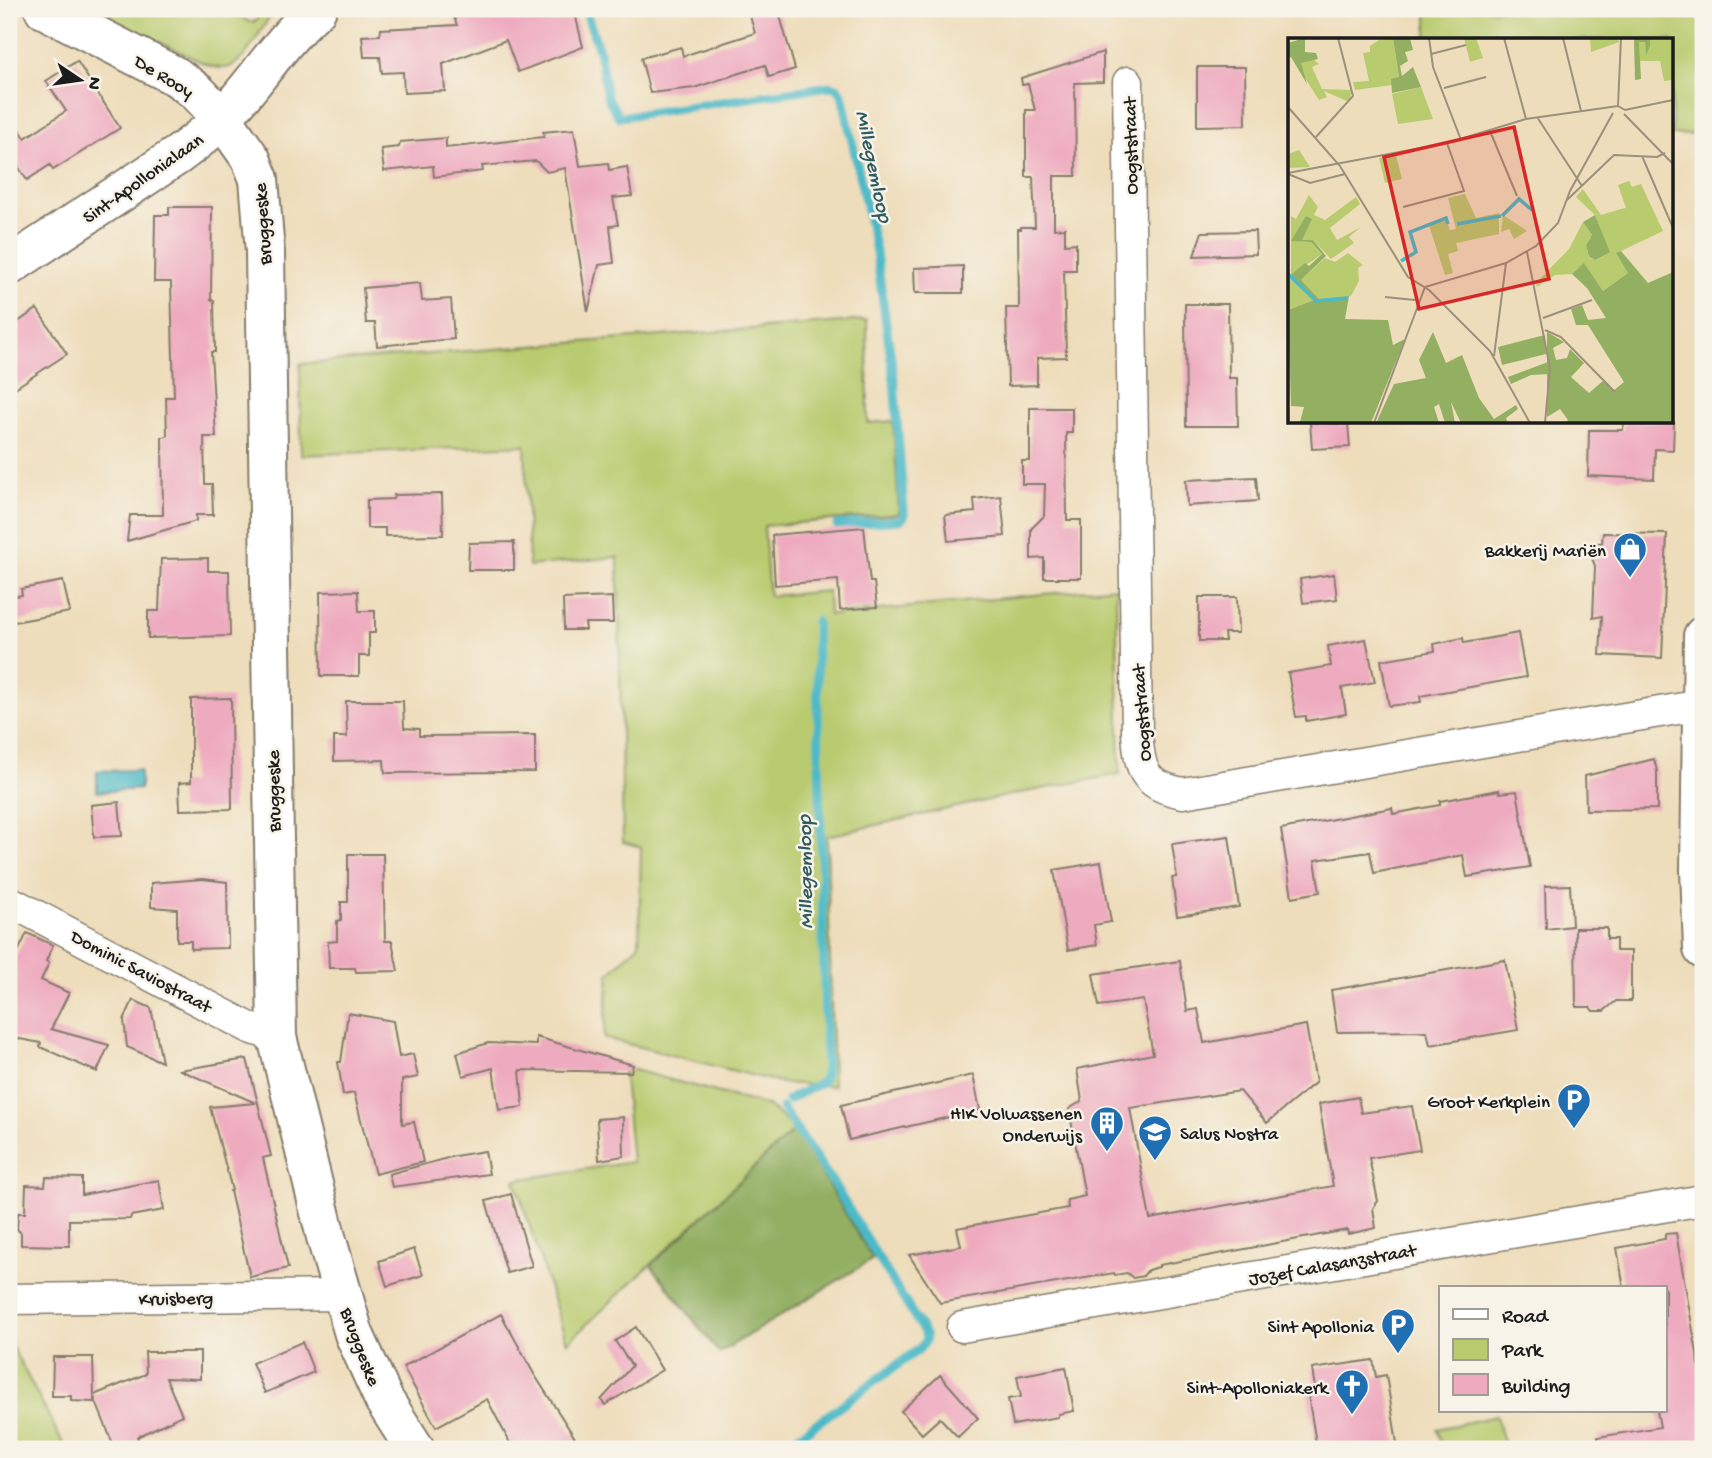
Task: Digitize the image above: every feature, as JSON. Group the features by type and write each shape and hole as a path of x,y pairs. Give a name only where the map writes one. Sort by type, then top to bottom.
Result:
{"street":[{"name":"Sint-Apollonialaan","path":"9,266 178,155 222,118 281,47 317,9"},
{"name":"De Rooy","path":"60,13 177,77 198,93 222,118"},
{"name":"Oogststraat","path":"1128,82 1137,733 1139,756 1145,775 1162,789 1183,793 1701,705"},
{"name":"Bruggeske","path":"222,118 251,159 259,179 262,198 277,1037 285,1079 354,1334 384,1400 415,1449"},
{"path":"1703,636 1703,949"},
{"name":"Dominic Saviostraat","path":"9,901 250,1028 277,1037"},
{"name":"Jozef Calasanzstraat","path":"961,1327 1703,1200"},
{"name":"Kruisberg","path":"9,1299 343,1295"}],"green space":[{"path":"114,9 232,9 249,22 254,22 266,9 276,9 246,54 228,68 222,68 210,66 109,18"},
{"path":"1427,9 1703,9 1698,134 1674,135 1674,38 1427,38"},
{"path":"867,320 868,423 893,421 899,514 764,526 769,596 828,591 829,615 1116,587 1120,774 1015,794 827,836 833,1086 782,1083 604,1038 609,974 639,944 641,847 623,842 618,557 529,566 525,445 301,455 300,364"},
{"path":"623,1067 768,1106 795,1129 567,1343 515,1180 632,1162"},
{"path":"795,1129 873,1259 719,1353 651,1265"},
{"path":"9,1341 66,1449 9,1449"},
{"path":"1496,1416 1505,1449 1443,1449 1437,1429"}],"water":[{"path":"140,770 140,789 97,792 97,771"}],"building":[{"path":"451,9 574,9 583,47 518,72 506,40 443,64 445,91 404,93 403,72 382,73 380,57 364,57 362,36 380,35 381,29 457,25"},
{"path":"748,9 778,9 795,69 769,77 765,65 694,88 650,93 641,58 681,47 683,56 755,33"},
{"path":"1103,52 1103,82 1075,83 1076,176 1054,176 1054,229 1065,228 1065,244 1076,243 1076,270 1064,270 1066,357 1037,358 1037,385 1008,386 1006,308 1019,308 1018,229 1035,227 1033,177 1026,177 1026,110 1035,110 1028,84 1022,85 1021,78"},
{"path":"77,61 120,128 53,170 50,165 27,180 9,153 9,113 25,138 66,111 46,81"},
{"path":"1197,67 1245,67 1246,125 1197,126"},
{"path":"574,129 580,166 608,163 609,170 627,167 632,196 613,198 618,225 610,226 614,263 599,265 588,312 565,168 547,172 536,161 482,166 483,171 434,177 433,166 384,171 381,149 399,147 400,142 446,138 446,148 544,137 543,132"},
{"path":"169,207 212,207 211,300 214,300 215,352 211,352 216,437 204,437 205,484 212,484 213,515 196,515 196,521 127,541 130,515 163,515 162,437 167,436 166,397 174,397 171,282 154,282 155,215 169,215"},
{"path":"1255,231 1256,254 1194,256 1202,232"},
{"path":"963,266 963,293 915,293 914,268"},
{"path":"420,283 422,301 451,299 454,339 377,346 375,323 366,323 363,288"},
{"path":"1185,304 1228,304 1229,378 1237,378 1238,426 1186,426"},
{"path":"37,309 67,354 9,392 9,328"},
{"path":"1030,408 1072,408 1072,433 1066,433 1067,520 1081,520 1081,578 1044,578 1044,558 1031,559 1031,529 1044,516 1045,484 1022,484 1022,461 1030,461"},
{"path":"1310,424 1348,424 1350,447 1312,449"},
{"path":"1624,424 1674,424 1673,450 1655,449 1654,479 1588,476 1589,430 1623,430"},
{"path":"1256,477 1258,501 1187,506 1186,480"},
{"path":"442,494 443,535 385,536 385,528 367,528 367,500 393,499 394,495"},
{"path":"1001,496 1005,536 948,541 945,515 975,512 974,499"},
{"path":"864,527 870,582 874,582 877,607 840,610 838,580 775,585 772,535"},
{"path":"1603,533 1667,534 1662,658 1600,655 1602,616 1593,618 1595,566 1592,558 1593,543 1602,543"},
{"path":"514,542 514,570 468,570 469,543"},
{"path":"208,558 208,571 229,571 230,636 148,638 148,611 159,611 161,559"},
{"path":"1334,574 1337,599 1303,603 1300,579"},
{"path":"63,581 70,612 14,622 11,597 22,595 21,589"},
{"path":"358,591 359,611 375,611 375,633 369,633 369,656 359,656 359,676 321,676 320,592"},
{"path":"612,597 613,623 585,623 586,630 564,630 563,599"},
{"path":"1199,597 1237,597 1238,633 1224,633 1225,641 1199,641"},
{"path":"1518,633 1526,677 1420,696 1421,702 1389,706 1381,660 1435,651 1434,644 1463,638 1464,643"},
{"path":"1366,639 1375,682 1342,688 1346,714 1306,721 1306,716 1296,717 1288,673 1331,666 1328,646"},
{"path":"231,698 232,809 180,810 179,783 191,782 191,699"},
{"path":"346,701 403,701 404,728 419,729 419,736 535,735 535,772 385,773 384,760 334,761 334,737 347,737"},
{"path":"1654,759 1657,771 1657,809 1586,810 1585,776"},
{"path":"1499,790 1500,793 1517,791 1530,867 1467,877 1463,855 1374,873 1370,852 1315,860 1320,892 1292,897 1281,829 1392,808 1393,814 1440,805 1440,801"},
{"path":"119,802 122,836 94,837 91,805"},
{"path":"1229,836 1239,907 1177,916 1172,878 1177,877 1172,844"},
{"path":"348,854 383,854 385,941 392,941 398,971 356,972 355,968 329,968 328,942 337,941 341,902 348,902"},
{"path":"1101,862 1111,922 1094,925 1097,945 1068,950 1054,870"},
{"path":"203,879 227,882 228,948 191,949 191,941 177,941 177,909 151,907 151,883"},
{"path":"1570,885 1572,926 1546,929 1545,886"},
{"path":"1575,928 1607,928 1607,939 1616,939 1616,951 1631,951 1631,1001 1616,1001 1604,1011 1576,1007"},
{"path":"27,933 53,945 41,980 69,993 51,1029 109,1045 97,1072 40,1047 41,1043 9,1037 9,970"},
{"path":"1505,960 1518,1030 1430,1045 1427,1031 1337,1032 1331,990"},
{"path":"1180,961 1187,1011 1198,1009 1204,1043 1306,1025 1316,1082 1267,1123 1240,1091 1130,1108 1150,1219 1333,1186 1319,1104 1358,1097 1361,1113 1412,1106 1420,1150 1369,1158 1378,1201 1373,1208 1376,1228 1348,1234 1347,1230 1159,1265 1148,1270 1143,1276 1133,1278 1127,1273 1114,1273 940,1303 909,1255 961,1246 957,1228 1068,1208 1067,1200 1085,1196 1069,1109 1082,1101 1077,1069 1153,1054 1143,1000 1099,1006 1093,974"},
{"path":"133,1000 151,1008 162,1062 127,1047 124,1020"},
{"path":"348,1013 393,1021 399,1057 413,1054 418,1077 402,1080 402,1124 414,1122 423,1162 375,1174 354,1093 343,1095 338,1062 341,1062"},
{"path":"536,1037 633,1065 631,1072 520,1070 523,1107 499,1110 493,1068 463,1076 457,1053 488,1043 536,1045"},
{"path":"247,1059 271,1156 263,1158 288,1268 250,1277 230,1191 232,1190 210,1107 256,1103 180,1070"},
{"path":"973,1075 980,1110 849,1140 841,1105"},
{"path":"623,1117 624,1156 599,1160 597,1119"},
{"path":"485,1151 489,1174 392,1187 389,1174 455,1156"},
{"path":"46,1177 82,1178 82,1195 159,1180 164,1210 131,1216 130,1219 69,1220 69,1246 21,1245 21,1233 17,1229 18,1213 25,1213 26,1185 45,1186"},
{"path":"511,1194 532,1266 507,1273 486,1201"},
{"path":"1676,1233 1703,1388 1703,1449 1599,1449 1598,1437 1660,1427 1657,1412 1666,1412 1666,1286 1624,1286 1617,1248 1665,1239 1665,1234"},
{"path":"414,1249 423,1275 387,1286 379,1261"},
{"path":"501,1314 534,1374 582,1449 513,1449 487,1399 436,1427 403,1367"},
{"path":"636,1327 662,1370 605,1405 601,1400 632,1366 615,1341"},
{"path":"302,1342 314,1372 265,1393 252,1363"},
{"path":"145,1352 200,1352 200,1379 166,1378 182,1415 137,1437 143,1449 115,1449 94,1397 94,1402 71,1401 71,1396 52,1396 53,1357 93,1357 94,1395 146,1374"},
{"name":"Sint-Apolloniakerk","path":"1373,1360 1376,1377 1386,1375 1398,1449 1317,1449 1307,1389 1315,1388 1312,1369"},
{"path":"1066,1367 1074,1411 1058,1414 1058,1417 1013,1425 1008,1399 1021,1397 1017,1376"},
{"path":"940,1375 978,1418 958,1437 940,1418 922,1434 901,1411"}],"waterway":[{"name":"Millegemloop","path":"585,9 599,50 607,97 619,117 830,86 837,88 842,94 876,252 894,380 904,517 900,520 837,525"},
{"name":"Millegemloop","path":"788,1100 822,1082 826,1071 816,621"},
{"name":"Millegemloop","path":"781,1449 918,1350 925,1342 926,1336 831,1180 782,1108"}],"place":[{"name":"Bakkerij Mariën","path":"1630,579"},
{"name":"Groot Kerkplein","path":"1574,1130"},
{"name":"HIK Volwassenen Onderwijs","path":"1107,1153"},
{"name":"Salus Nostra","path":"1155,1162"},
{"name":"Sint Apollonia","path":"1398,1355"},
{"name":"Sint-Apolloniakerk","path":"1352,1416"}]}
